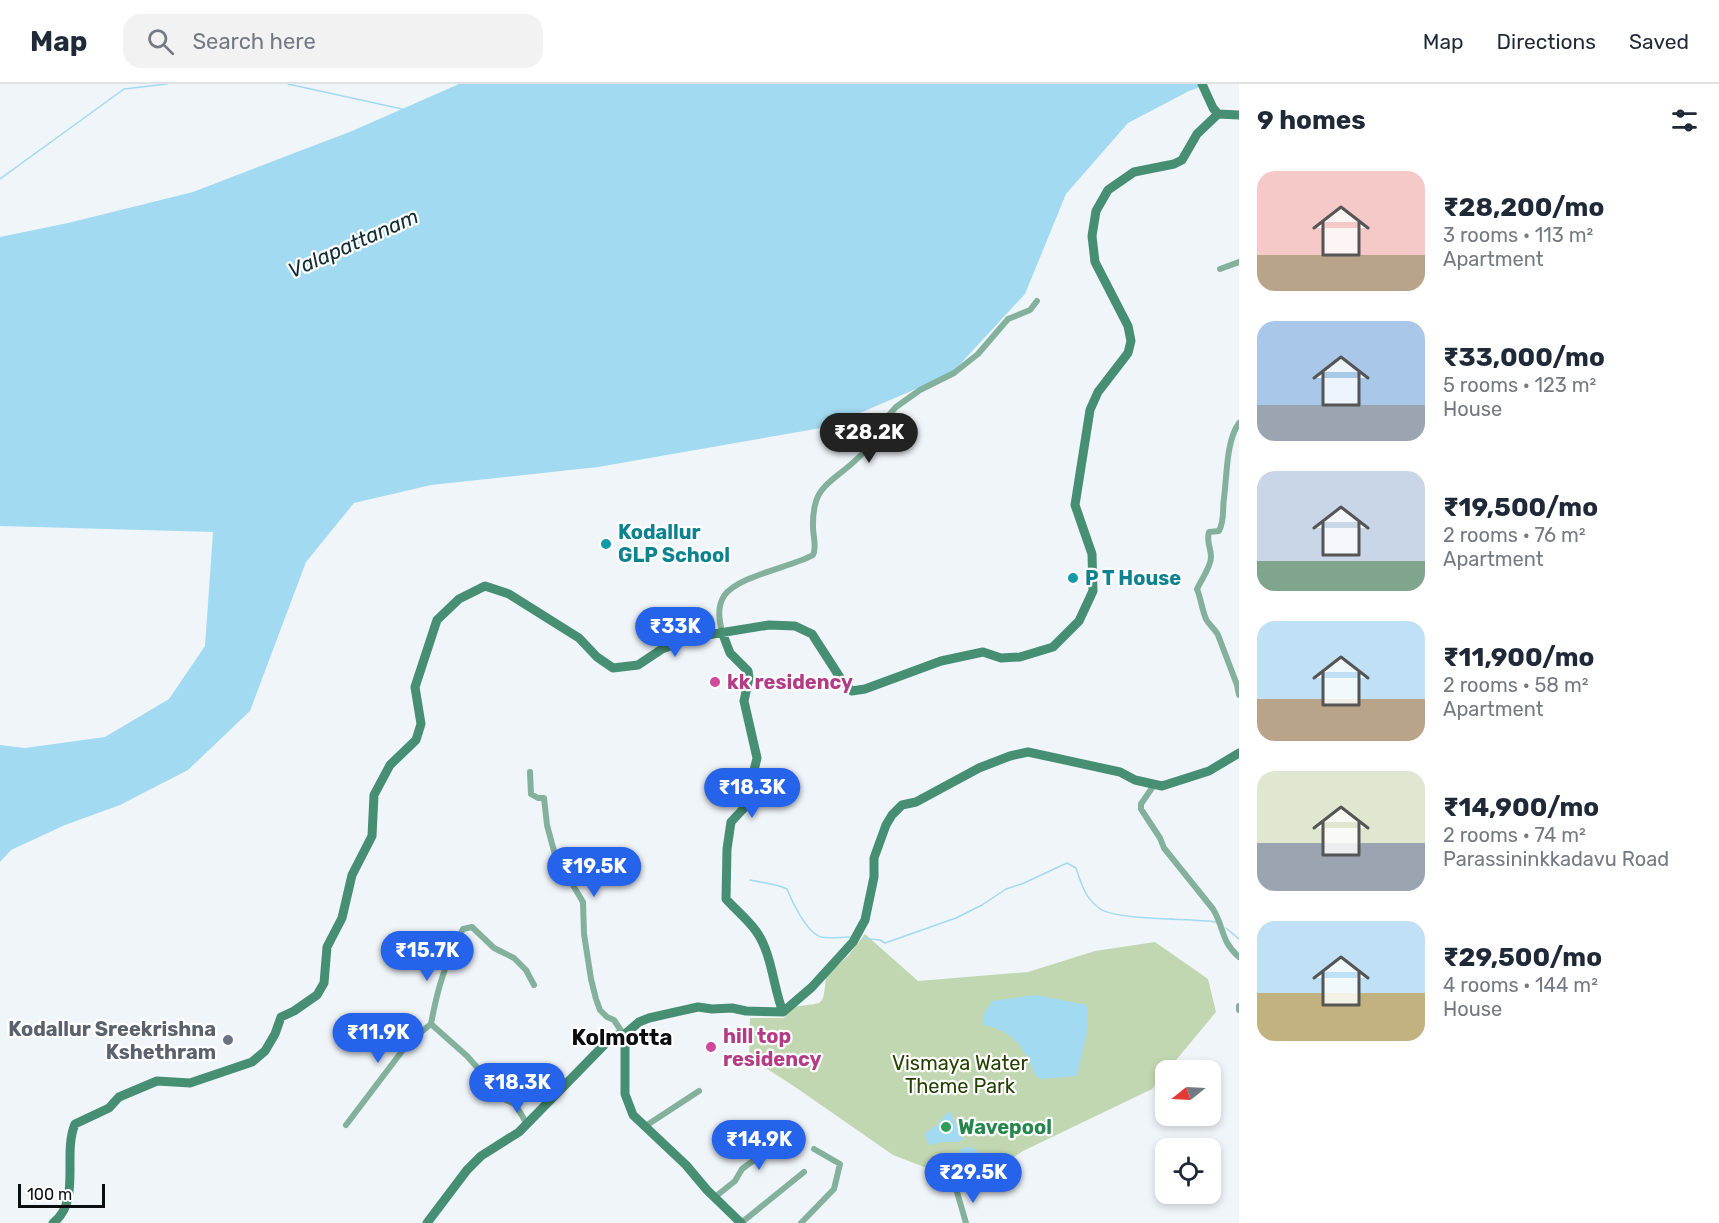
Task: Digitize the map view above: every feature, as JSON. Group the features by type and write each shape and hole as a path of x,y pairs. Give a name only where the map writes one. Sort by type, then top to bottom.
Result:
{"street":[{"path":"1202,86 1218,114"},
{"path":"53,1223 61,1217 69,1197 70,1136 75,1124 109,1108 119,1097 157,1081 190,1083 252,1062 265,1051 275,1034 281,1017 294,1011 316,995 324,983 327,947 342,918 351,875 372,836 374,795 390,765 416,740 421,724 415,687 437,620 459,599 485,586 508,594 579,638 597,657 613,668 638,665 662,648 695,637 769,625 795,626 812,634 843,682 852,690 865,689 941,661 983,652 1001,658 1020,657 1053,647 1079,621 1093,591 1092,554 1074,505 1090,410 1098,392 1128,353 1131,341 1128,326 1095,262 1092,236 1096,210 1108,190 1134,172 1174,164 1182,160 1197,134 1218,114 1239,115"},
{"path":"1220,269 1239,262"},
{"path":"783,1012 757,932 726,899 726,849 731,822 744,807 757,758 744,701 749,678 748,671 730,653 722,632 719,616 720,605 730,589 813,555 815,550 814,502 819,492 865,451 874,432 891,413 920,390 954,374 978,354 1008,319 1030,310 1037,301"},
{"path":"1239,423 1234,430 1228,462 1224,522 1219,531 1209,532 1207,540 1211,556 1197,590 1207,623 1214,627 1218,635 1239,695"},
{"path":"427,1223 467,1170 481,1156 519,1132 597,1052 617,1035 624,1035 639,1022 649,1018 698,1007 783,1012 812,987 853,942 865,920 874,877 874,858 886,825 902,805 916,802 979,768 1028,752 1120,772 1136,780 1162,786 1209,771 1239,753"},
{"path":"530,772 531,794 544,798 547,825 555,855 583,902 584,934 596,999 600,1010 614,1020 624,1035 625,1094 633,1115 686,1165 741,1223 804,1172"},
{"path":"1154,785 1141,804 1141,809 1164,848 1213,909 1220,920 1228,947 1239,957"},
{"path":"346,1125 409,1042 431,1024 439,983 448,957 463,929 472,927 494,948 514,958 526,970 534,986"},
{"path":"1239,1006 1239,1011"},
{"path":"431,1024 467,1056 506,1100 514,1104 527,1124"},
{"path":"644,1127 699,1091"},
{"path":"715,1197 735,1181 742,1169 792,1132"},
{"path":"801,1223 834,1189 840,1164 814,1149"},
{"path":"957,1192 966,1223"}],"green space":[{"name":"Vismaya Water Theme Park","path":"865,934 918,981 1028,972 1095,951 1155,942 1208,979 1216,1012 1176,1060 1155,1060 1155,1085 1152,1089 1023,1151 971,1185 893,1155 749,1057 750,1018 784,1018 794,1007 820,1002 824,995 826,976 848,956"}],"water":[{"name":"Valapattanam","path":"459,84 1208,84 1189,91 1128,123 1066,194 1025,294 951,374 827,427 598,467 431,485 354,503 306,562 250,711 188,770 120,805 65,825 11,850 0,862 0,745 25,748 105,737 169,699 205,646 213,532 0,526 0,237 68,223 193,192 352,131"},
{"path":"1036,995 1087,1005 1088,1027 1077,1076 1041,1079 1035,1075 1022,1049 1010,1036 993,1027 983,1025 984,1014 992,1001"},
{"name":"Wavepool","path":"948,1112 951,1113 963,1140 929,1145 924,1134 938,1124"},
{"path":"968,1147 976,1150 979,1158 976,1166 968,1169 960,1166 957,1158 960,1150"}],"waterway":[{"path":"0,179 124,89 167,84"},
{"path":"288,84 402,109"},
{"path":"863,938 880,940 885,943 956,918 1006,889 1067,863 1076,868 1090,900 1108,912 1137,917 1216,922"},
{"path":"750,880 787,889 810,930 821,937 850,937"},
{"path":"1226,928 1239,939"}],"place":[{"name":"Kodallur GLP School","path":"606,544"},
{"name":"P T House","path":"1073,578"},
{"name":"kk residency","path":"715,682"},
{"name":"Kodallur Sreekrishna Kshethram","path":"228,1040"},
{"name":"hill top residency","path":"711,1047"},
{"name":"Wavepool","path":"946,1127"}],"district":[{"name":"Kolmotta","path":"622,1037"}]}
